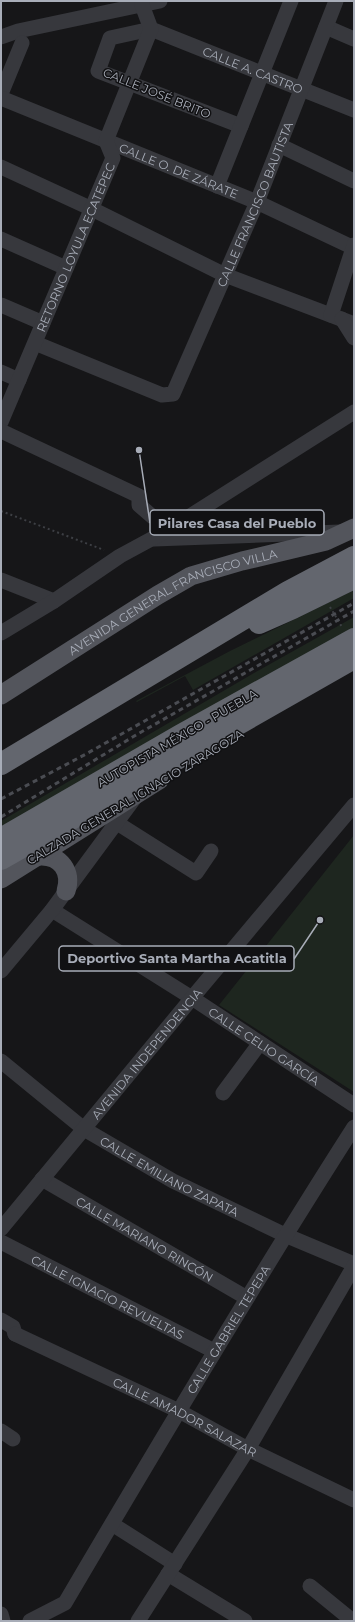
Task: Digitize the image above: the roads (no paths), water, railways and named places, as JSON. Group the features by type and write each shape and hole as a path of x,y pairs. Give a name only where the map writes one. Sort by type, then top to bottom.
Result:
{"highway":[{"path":"1,764 288,592 354,557"},
{"path":"190,652 294,608 354,578"},
{"name":"AUTOPISTA MÉXICO - PUEBLA","path":"1,839 181,735 354,639"},
{"name":"CALZADA GENERAL IGNACIO ZARAGOZA","path":"168,765 354,658"},
{"path":"139,793 168,765"},
{"path":"1,859 168,765"}],"main road":[{"name":"AVENIDA GENERAL FRANCISCO VILLA","path":"1,695 164,591 191,576 242,561 326,541 352,530"},
{"name":"CALZADA GENERAL IGNACIO ZARAGOZA","path":"1,879 187,763 354,670"},
{"path":"40,856 46,855 56,859 64,866 68,879 66,891"}],"street":[{"path":"1,37 18,31 160,1"},
{"path":"217,186 291,1"},
{"name":"CALLE FRANCISCO BAUTISTA","path":"35,343 162,395 174,394 257,202 336,1"},
{"path":"106,141 151,30 142,5"},
{"path":"326,27 354,39"},
{"name":"CALLE A. CASTRO","path":"151,30 262,72 354,110"},
{"name":"CALLE JOSÉ BRITO","path":"151,30 110,38 98,71 241,126"},
{"path":"1,94 22,43"},
{"name":"CALLE O. DE ZÁRATE","path":"1,98 257,202 354,247"},
{"name":"RETORNO LOYULA ECATEPEC","path":"1,422 113,158 106,141"},
{"path":"279,145 354,181"},
{"path":"1,167 92,209 225,275 342,319 354,338"},
{"path":"1,240 66,268"},
{"path":"342,319 354,247"},
{"path":"1,305 43,323"},
{"path":"1,372 19,380"},
{"path":"3,633 54,601 120,556 168,530 354,412"},
{"path":"1,431 139,496 139,505 168,530"},
{"path":"150,539 352,530"},
{"path":"1,580 54,601"},
{"path":"1,971 52,910 139,793"},
{"name":"AVENIDA INDEPENDENCIA","path":"1,1229 354,805"},
{"path":"117,823 196,873 211,851"},
{"name":"CALLE CELIO GARCÍA","path":"52,910 192,998 354,1105"},
{"path":"223,1093 260,1043"},
{"name":"CALLE EMILIANO ZAPATA","path":"1,1061 84,1129 174,1181 285,1235 354,1265"},
{"name":"CALLE GABRIEL TEPEPA","path":"30,1621 65,1603 214,1351 285,1235 354,1127"},
{"name":"CALLE MARIANO RINCÓN","path":"42,1179 247,1298"},
{"name":"CALLE IGNACIO REVUELTAS","path":"1,1242 214,1351"},
{"path":"138,1621 248,1448 354,1265"},
{"name":"CALLE AMADOR SALAZAR","path":"1,1320 13,1326 8,1334 179,1411 248,1448 354,1500"},
{"path":"112,1524 171,1569 245,1621"},
{"path":"310,1586 349,1616"},
{"path":"1,1614 3,1621"}],"railway":[{"path":"1,799 86,754 354,603"},
{"path":"1,817 136,735 354,611"}],"place":[{"name":"Pilares Casa del Pueblo","path":"139,450"},
{"name":"Deportivo Santa Martha Acatitla","path":"320,920"}]}
